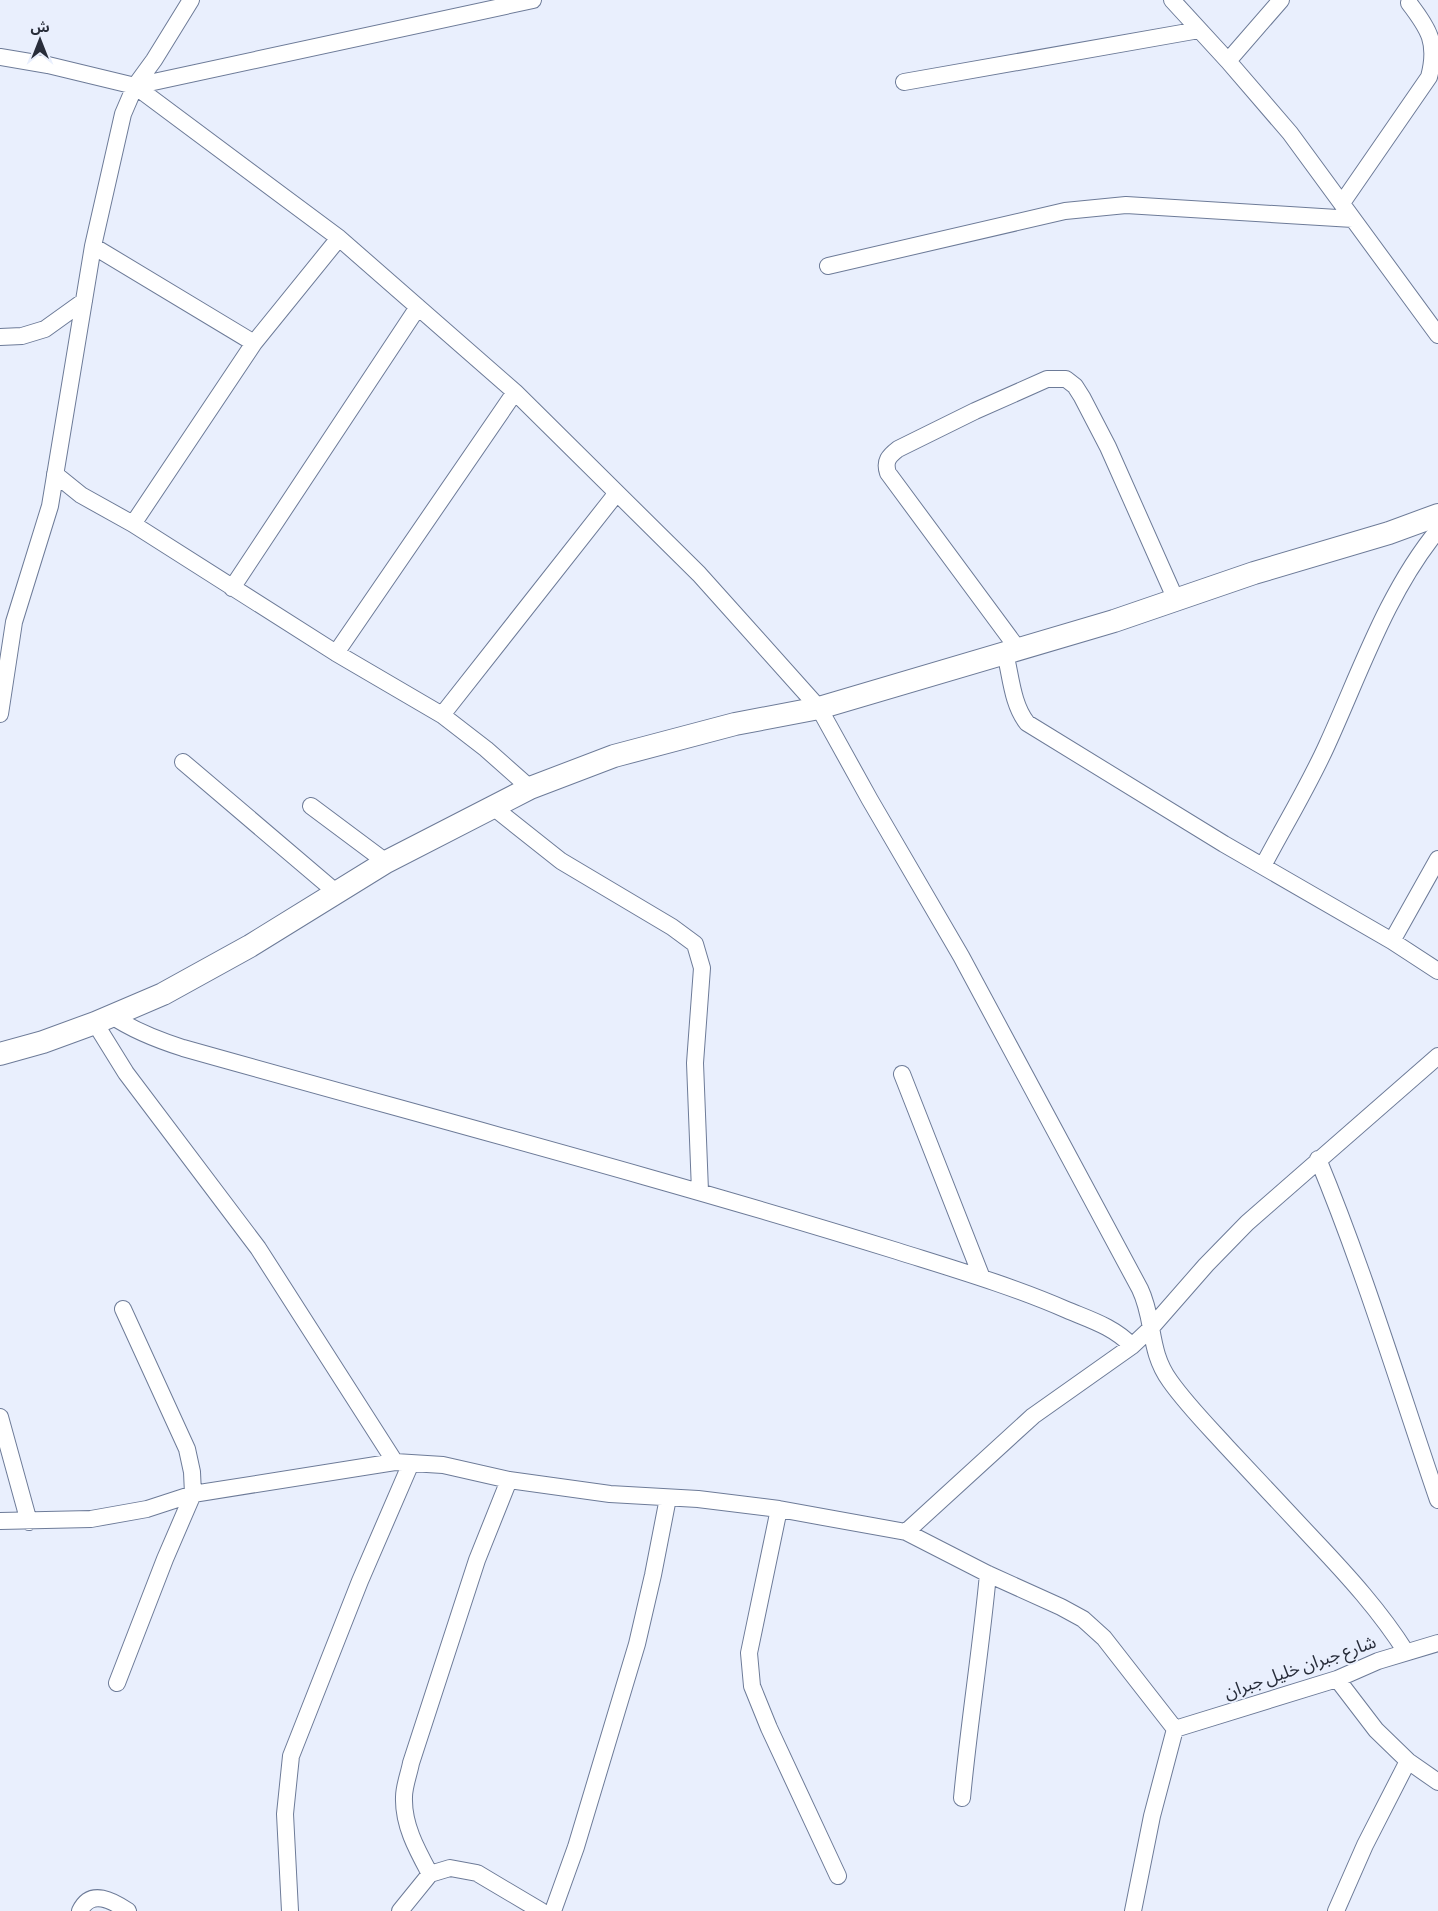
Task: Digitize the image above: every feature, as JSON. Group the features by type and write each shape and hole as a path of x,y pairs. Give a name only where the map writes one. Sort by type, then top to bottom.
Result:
{"street":[{"path":"0,714 6,636 14,622 50,506 93,246 123,114 135,86 154,60 191,0"},
{"path":"135,86 533,0"},
{"path":"1172,0 1290,133 1438,335"},
{"path":"1228,61 1280,0"},
{"path":"1342,203 1429,77 1434,65 1435,49 1433,40 1427,27 1410,2"},
{"path":"904,82 1199,30"},
{"path":"0,57 48,65 135,86 339,238 515,392 699,574 819,708 960,956 1140,1289 1149,1310 1150,1329 1156,1353 1170,1381 1206,1424 1364,1594 1392,1630 1406,1652"},
{"path":"828,266 1065,211 1098,207 1126,205 1353,219"},
{"path":"132,524 254,343 339,238"},
{"path":"93,246 254,343"},
{"path":"0,337 22,336 45,329 84,301"},
{"path":"232,588 418,307"},
{"path":"1176,600 1108,447 1082,397 1075,386 1066,379 1047,379 898,449 887,460 886,467 888,473 956,568 1011,651 1016,704 1020,714 1027,723 1263,866 1392,941 1438,971"},
{"path":"336,653 515,392"},
{"path":"55,474 81,495 132,524 336,653 442,714 486,749 530,788"},
{"path":"442,714 616,494"},
{"path":"0,1054 43,1042 163,994 250,946 386,862 530,788 614,756 735,724 819,708 1176,600 1254,573 1389,533 1438,515"},
{"path":"1263,866 1326,748 1374,638 1404,580 1422,549 1438,530"},
{"path":"183,762 337,893"},
{"path":"311,806 386,862"},
{"path":"493,807 561,861 672,927 695,944 702,968 695,1064 700,1191"},
{"path":"1392,941 1438,859"},
{"path":"103,1019 127,1026 183,1048 700,1191 982,1278 1036,1296 1107,1327 1124,1337 1132,1346"},
{"path":"103,1019 126,1073 258,1248 403,1462"},
{"path":"906,1532 1032,1416 1132,1346 1150,1329 1206,1265 1247,1223 1438,1056"},
{"path":"902,1074 982,1278"},
{"path":"1318,1159 1341,1214 1366,1283 1438,1500"},
{"path":"117,1684 165,1559 193,1494 192,1472 187,1448 123,1309"},
{"path":"0,1417 29,1522"},
{"path":"290,1911 285,1814 291,1756 356,1590 403,1462"},
{"path":"0,1521 29,1522 91,1519 147,1508 193,1494 403,1462 443,1465 509,1480 610,1494 779,1508 906,1532 1082,1619 1104,1638 1175,1729 1152,1816 1133,1911"},
{"path":"430,1874 412,1839 406,1819 404,1797 407,1782 411,1763 477,1560 509,1480"},
{"path":"553,1911 576,1847 637,1644 668,1498"},
{"path":"779,1508 749,1653 752,1686 769,1728 838,1876"},
{"path":"962,1798 988,1574"},
{"name":"شارع جبران خليل جبران","path":"1175,1729 1337,1679 1406,1652 1438,1643"},
{"path":"1337,1679 1376,1730 1408,1761 1438,1782"},
{"path":"1336,1911 1365,1845 1408,1761"},
{"path":"400,1911 430,1874 450,1868 477,1872 541,1911"},
{"path":"80,1911 82,1907 94,1898 103,1898 128,1911"}]}
